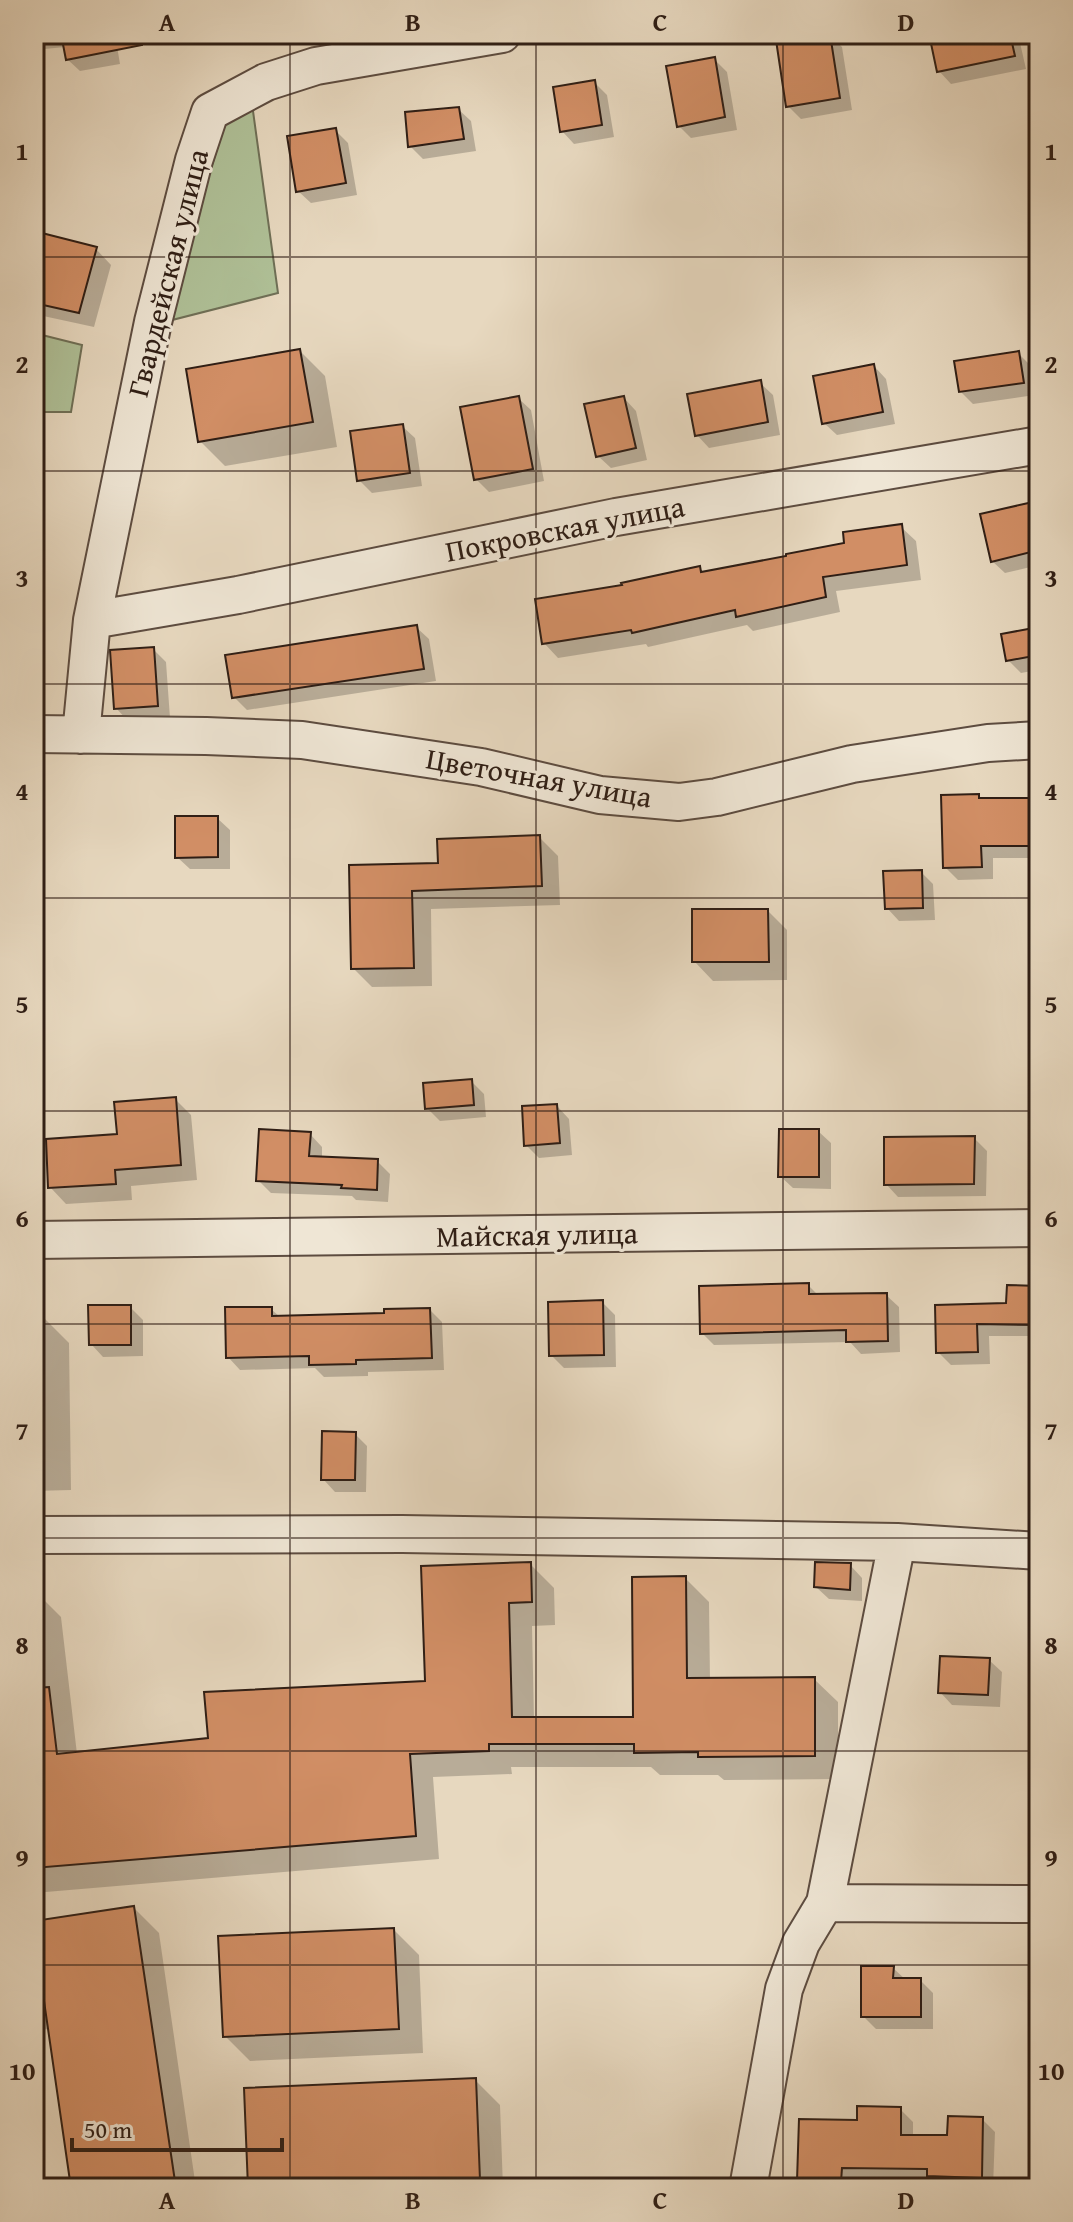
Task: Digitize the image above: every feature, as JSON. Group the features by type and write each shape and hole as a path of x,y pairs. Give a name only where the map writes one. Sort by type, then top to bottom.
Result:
{"street":[{"name":"Гвардейская улица","path":"81,735 92,620 153,322 194,160 210,112 266,82 316,66 502,34"},
{"name":"Покровская улица","path":"92,620 238,595 616,517 1039,445"},
{"name":"Цветочная улица","path":"34,734 302,740 481,767 600,795 679,802 717,797 852,764 988,743 1039,740"},
{"name":"Майская улица","path":"34,1240 1039,1228"},
{"path":"34,1535 402,1534 897,1542 1039,1551"},
{"path":"748,2188 784,1989 801,1943 825,1903 897,1542"},
{"path":"825,1903 1039,1904"}],"green space":[{"path":"229,110 253,111 278,293 172,320 205,188"},
{"path":"42,335 82,345 71,412 34,412 34,340"}],"building":[{"path":"61,34 141,34 142,45 66,60"},
{"path":"830,34 840,98 786,107 776,40"},
{"path":"929,34 1010,34 1015,56 937,72"},
{"path":"715,57 725,117 677,127 666,66"},
{"path":"595,80 602,125 560,132 553,87"},
{"path":"459,107 464,139 408,147 405,112"},
{"path":"336,128 346,183 296,192 287,136"},
{"path":"34,231 97,247 79,313 34,303"},
{"path":"300,349 313,422 198,442 186,369"},
{"path":"1019,351 1024,383 959,392 954,361"},
{"path":"874,364 883,412 822,424 813,376"},
{"path":"761,380 768,422 695,436 687,394"},
{"path":"519,396 533,469 474,480 460,407"},
{"path":"624,396 636,448 596,457 584,404"},
{"path":"403,424 410,473 357,481 350,431"},
{"path":"1033,502 1039,527 1039,550 991,562 980,514"},
{"path":"902,524 907,565 823,577 826,597 736,617 735,610 632,633 631,630 542,644 535,599 622,585 700,566 701,572 786,556 844,543 843,532"},
{"path":"417,625 424,669 232,698 225,655"},
{"path":"1039,627 1039,655 1006,661 1001,634"},
{"path":"154,647 158,706 114,709 110,650"},
{"path":"979,794 979,798 1038,798 1038,846 981,846 982,867 943,868 941,795"},
{"path":"175,816 218,816 218,857 175,858"},
{"path":"540,835 542,886 412,891 414,968 351,969 349,865 438,863 437,839"},
{"path":"922,870 923,908 885,909 883,871"},
{"path":"692,909 768,909 769,962 692,962"},
{"path":"472,1079 474,1105 425,1109 423,1083"},
{"path":"176,1097 181,1165 115,1170 116,1184 48,1188 46,1139 117,1134 114,1102"},
{"path":"557,1104 560,1143 524,1146 522,1106"},
{"path":"259,1129 311,1132 309,1156 378,1159 377,1190 256,1181"},
{"path":"779,1129 819,1129 819,1177 778,1177"},
{"path":"975,1136 974,1184 884,1185 884,1137"},
{"path":"809,1283 809,1294 887,1293 888,1341 846,1342 846,1330 700,1334 699,1286"},
{"path":"1007,1285 1039,1286 1039,1325 977,1324 978,1352 936,1353 935,1305 1006,1303"},
{"path":"603,1300 604,1355 549,1356 548,1302"},
{"path":"88,1305 131,1305 131,1345 89,1345"},
{"path":"225,1307 272,1307 272,1316 384,1313 384,1309 430,1308 432,1358 309,1365 309,1356 226,1358"},
{"path":"322,1431 356,1432 355,1480 321,1480"},
{"path":"531,1562 532,1602 509,1603 512,1717 633,1717 632,1577 686,1576 687,1678 815,1677 815,1756 698,1757 698,1752 634,1753 634,1744 489,1744 489,1751 410,1754 416,1836 34,1868 34,1688 49,1687 57,1754 208,1738 204,1692 425,1681 421,1566"},
{"path":"815,1562 851,1563 850,1590 814,1587"},
{"path":"940,1656 990,1658 988,1695 938,1693"},
{"path":"134,1906 176,2188 71,2188 44,2001 34,2003 34,1921"},
{"path":"394,1928 399,2029 223,2037 218,1936"},
{"path":"861,1966 894,1966 893,1978 921,1978 921,2017 861,2017"},
{"path":"476,2078 480,2180 376,2184 376,2188 248,2188 244,2088"},
{"path":"857,2106 901,2107 901,2135 947,2135 948,2116 983,2117 982,2178 927,2176 927,2169 842,2168 841,2182 797,2181 799,2119 857,2120"}]}
